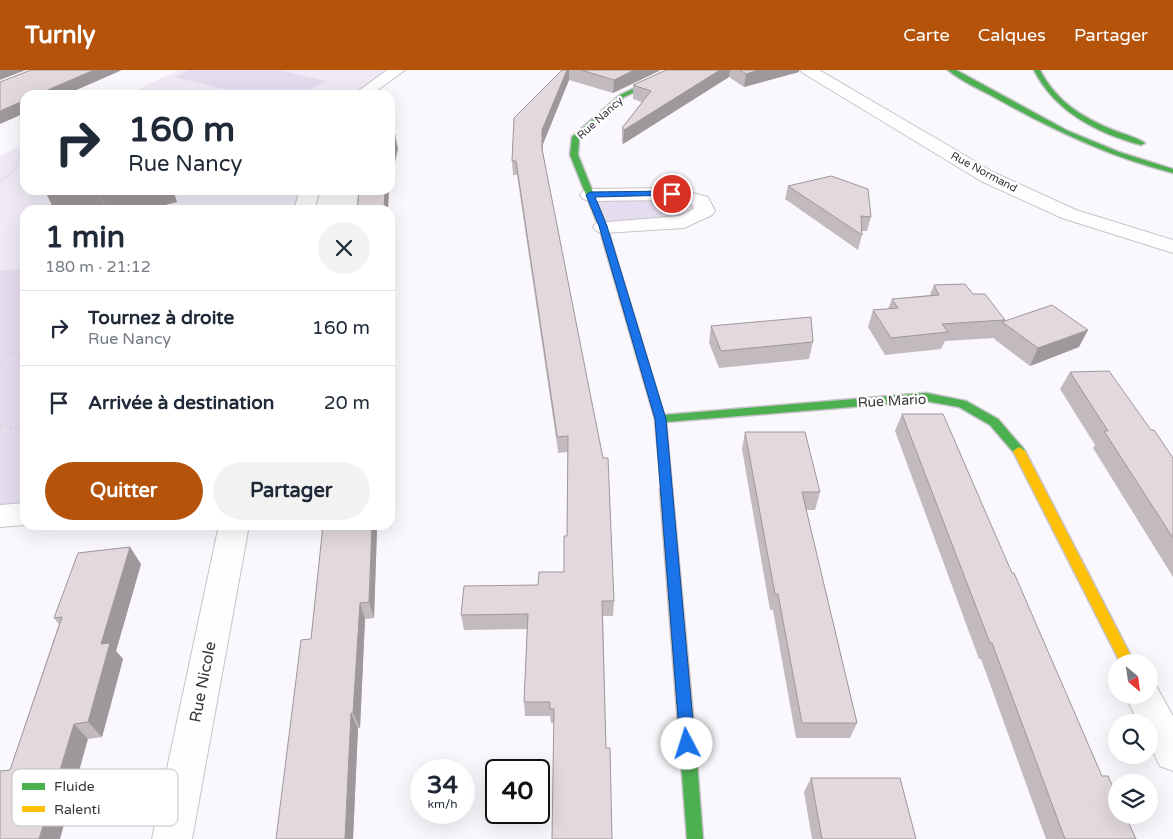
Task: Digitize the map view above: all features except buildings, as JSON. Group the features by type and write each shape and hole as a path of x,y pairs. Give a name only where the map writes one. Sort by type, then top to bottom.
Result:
{"main road":[{"name":"Rue Nancy","path":"677,70 622,96 575,139 574,154 603,226 660,419 695,839"},
{"path":"950,70 1042,121 1083,140 1126,157 1173,171"},
{"path":"1036,70 1043,85 1064,106 1103,128 1149,146"},
{"name":"Rue Mario","path":"660,419 926,398 962,404 994,422 1019,451 1123,654"}],"street":[{"path":"368,90 397,70"},
{"name":"Rue Normand","path":"808,70 988,176 1069,214 1173,248"},
{"path":"590,195 672,194 701,201 705,211 684,222 603,226"},
{"path":"0,516 20,514"},
{"name":"Rue Nicole","path":"178,809 233,530"},
{"path":"1148,704 1173,753"},
{"name":"Rue Nicole","path":"172,839 175,826"}],"path":[{"path":"0,181 14,172 20,162"},
{"path":"0,360 13,353 20,352"},
{"path":"0,426 20,429"}],"shaded area":[{"path":"179,70 397,70 368,90 137,90"},
{"path":"189,70 280,70 326,81 309,90 228,90 175,77"},
{"path":"20,146 20,195 308,195 306,205 20,205 20,269 0,270 0,156"},
{"path":"590,195 701,201 684,222 603,227"},
{"path":"20,269 20,514 0,516 0,270"}],"traffic: fast":[{"path":"666,489 660,419 603,227 574,155 575,139 622,96 677,70"},
{"path":"951,70 1049,124 1094,145 1173,171"},
{"path":"1037,70 1044,85 1067,108 1095,125 1141,143"},
{"path":"660,419 926,397 962,404 994,422 1019,451"},
{"path":"688,749 695,839"}],"traffic: slow":[{"path":"1019,451 1123,654"},
{"path":"666,489 688,749"}],"route":[{"path":"672,194 590,195 603,226 660,419 687,744"}]}
